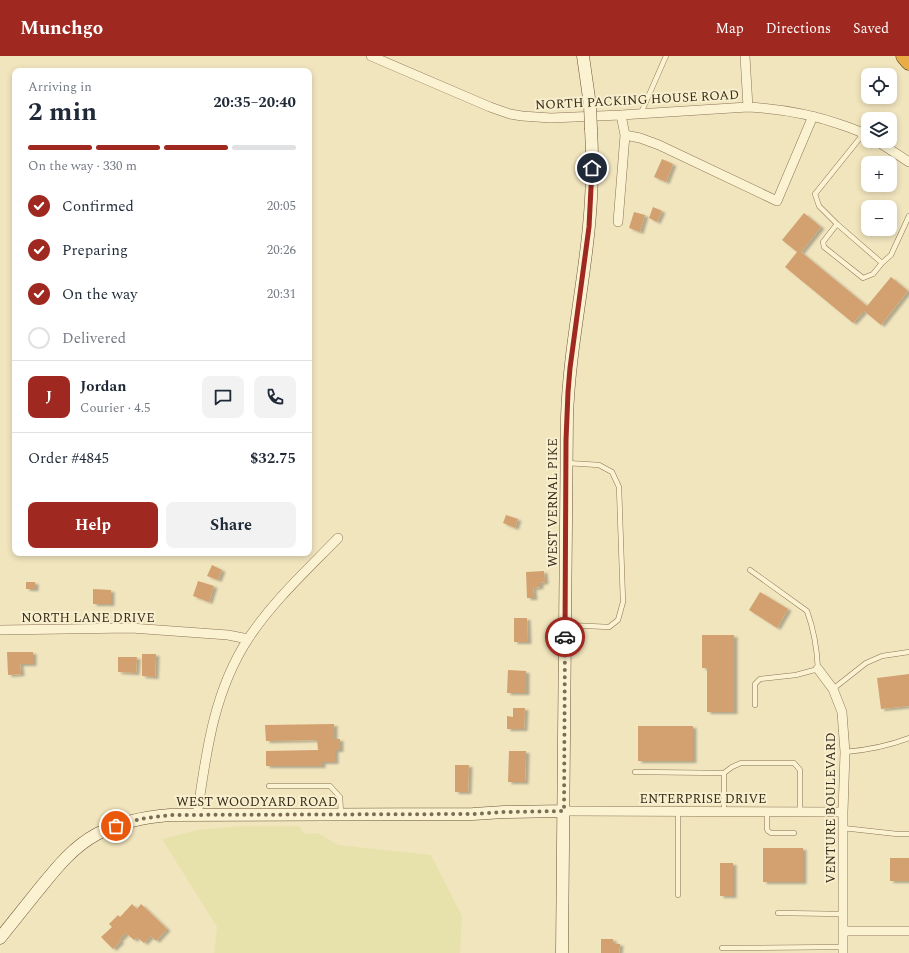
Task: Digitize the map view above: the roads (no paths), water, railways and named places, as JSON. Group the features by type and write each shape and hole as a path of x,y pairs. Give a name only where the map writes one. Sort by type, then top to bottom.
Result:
{"highway":[{"path":"904,56 909,62"}],"main road":[{"name":"WEST VERNAL PIKE","path":"562,953 567,404 570,368 590,213 592,168 590,105 583,56"},
{"name":"WEST WOODYARD ROAD","path":"0,938 57,867 78,846 96,835 116,826 140,819 170,815 473,814 564,811"}],"street":[{"name":"NORTH PACKING HOUSE ROAD","path":"371,56 490,107 510,114 522,116 551,118 748,107 813,116 834,122 861,133"},
{"path":"745,56 748,107"},
{"path":"618,222 625,135 621,115"},
{"path":"625,135 659,144 777,201 813,116"},
{"path":"888,148 909,162"},
{"path":"197,816 208,742 218,704 238,656 248,639 265,616 283,595 338,538"},
{"name":"NORTH LANE DRIVE","path":"0,630 131,628 228,635 248,639"},
{"name":"VENTURE BOULEVARD","path":"818,669 833,689 842,712 845,752 843,812 843,950"},
{"name":"ENTERPRISE DRIVE","path":"564,811 843,812"},
{"path":"843,931 909,931"}],"lane":[{"path":"641,113 666,56"},
{"path":"861,141 815,194 819,206 836,224 882,263"},
{"path":"836,224 823,242 824,247 863,278 872,274 891,255 909,216"},
{"path":"565,625 609,626 618,620 623,602 619,486 612,472 599,465 566,463"},
{"path":"750,570 807,611 810,618 817,652 818,669 760,679 755,684 755,706"},
{"path":"833,689 866,663 882,656 909,652"},
{"path":"845,752 863,750 895,743 909,738"},
{"path":"635,772 724,773 741,763 794,763 800,770 800,812"},
{"path":"724,773 724,811"},
{"path":"268,786 330,786 340,797 342,814"},
{"path":"678,811 678,895"},
{"path":"768,811 768,831 794,833"},
{"path":"843,828 909,834"},
{"path":"778,913 843,914"},
{"path":"722,948 843,950"}]}
